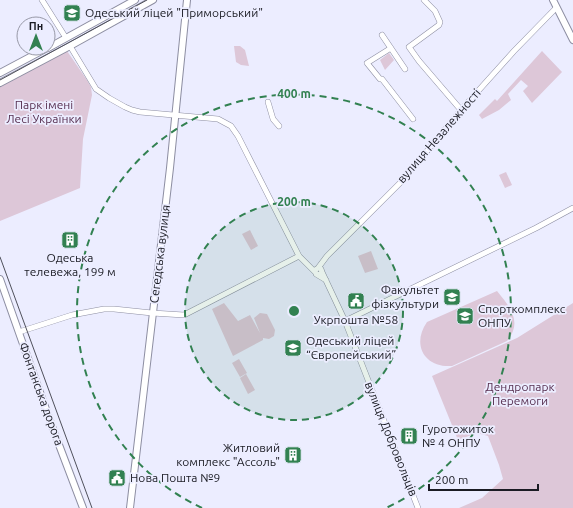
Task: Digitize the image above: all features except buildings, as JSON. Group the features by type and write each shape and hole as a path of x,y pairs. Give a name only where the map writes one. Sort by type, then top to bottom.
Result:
{"main road":[{"path":"56,44 135,0"},
{"path":"0,83 153,0"},
{"name":"Сегедська вулиця","path":"130,508 170,168 187,0"},
{"path":"553,0 573,40"},
{"path":"0,73 33,56"},
{"name":"Фонтанська дорога","path":"0,279 53,429 84,508"}],"street":[{"path":"42,0 66,38"},
{"path":"424,0 435,11 440,22 439,25 409,47 418,61 461,110"},
{"name":"вулиця Незалежності","path":"318,270 337,247 403,180 461,110 514,51 556,8"},
{"path":"382,35 405,69"},
{"path":"70,46 96,89 109,98 132,110 175,115"},
{"path":"391,48 367,63 380,79 382,78 414,119"},
{"path":"268,102 273,119 279,126"},
{"name":"вулиця Добровольців","path":"175,115 218,119 231,126 238,136 299,256 318,270 326,281 345,321 418,508"},
{"path":"345,321 536,228 573,208"},
{"path":"19,332 72,314 104,309 152,314 184,315 299,256"}],"green space":[{"path":"234,46 240,46 245,50 249,66 241,65 236,62"},
{"name":"Парк імені Лесі Українки","path":"67,51 91,87 92,95 83,139 80,188 0,221 0,86"},
{"path":"542,51 562,72 532,103 523,91 528,86 521,80 508,94 511,100 499,110 482,119 479,115 495,99 497,101"},
{"path":"389,53 394,60 385,70 380,60"},
{"path":"506,172 512,185 505,188 499,175"},
{"path":"250,230 258,246 251,250 242,234"},
{"path":"371,251 378,269 365,273 358,256"},
{"path":"497,291 513,315 514,327 512,334 507,341 452,366 443,366 428,359 423,353 420,339 427,322"},
{"path":"224,303 238,321 250,315 260,333 254,318 260,313 267,314 275,330 274,336 269,339 263,338 263,340 233,356 212,309"},
{"name":"Дендропарк Перемоги","path":"573,303 573,508 459,508 482,498 503,479 488,436 477,433 458,440 432,376 517,338"},
{"path":"239,359 247,373 240,377 232,363"},
{"path":"246,374 255,390 248,394 240,378"}],"tram line":[{"path":"0,80 147,0"},
{"path":"0,257 92,508"}],"place":[{"name":"Одеський ліцей \"Приморський\"","path":"72,13"},
{"name":"Одеська телевежа, 199 м","path":"70,240"},
{"name":"Факультет фізкультури","path":"452,297"},
{"name":"Укрпошта №58","path":"356,301"},
{"name":"Спорткомплекс ОНПУ","path":"465,316"},
{"name":"Одеський ліцей “Європейський”","path":"293,348"},
{"name":"Гуротожиток № 4 ОНПУ","path":"409,436"},
{"name":"Житловий комплекс \"Ассоль\"","path":"293,455"},
{"name":"Нова Пошта №9","path":"117,478"}]}
